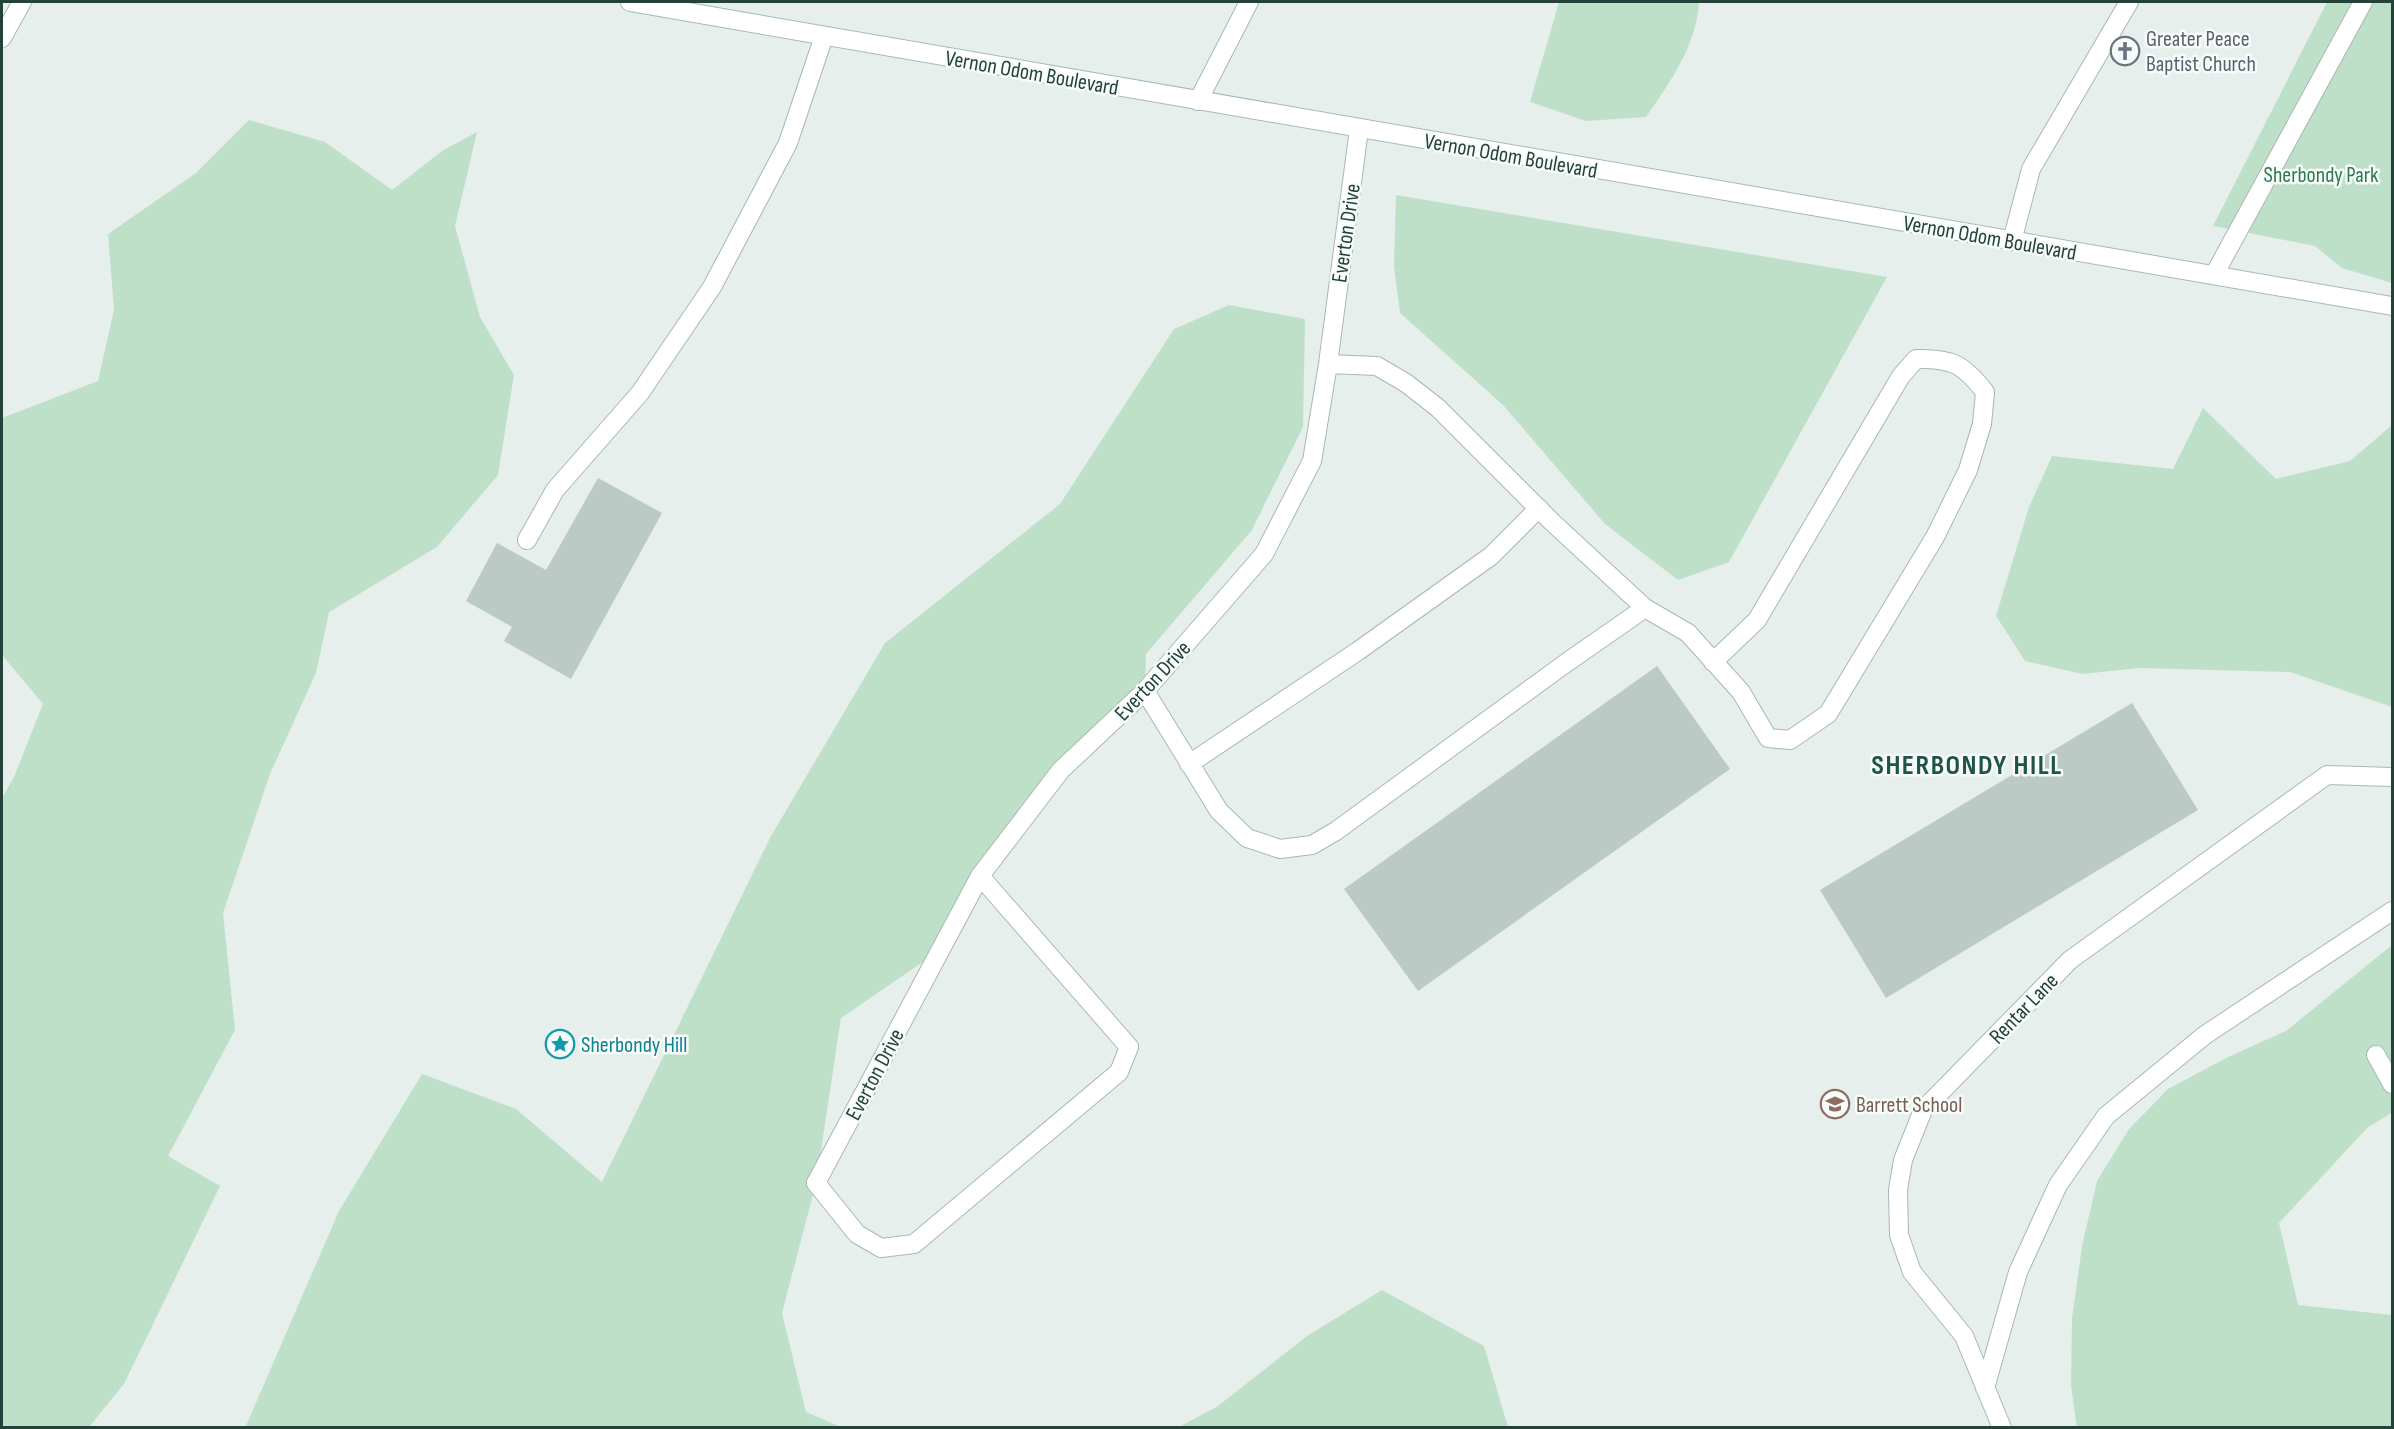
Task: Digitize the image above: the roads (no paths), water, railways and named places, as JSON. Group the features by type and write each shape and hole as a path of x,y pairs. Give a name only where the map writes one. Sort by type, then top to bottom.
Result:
{"street":[{"path":"2,38 22,2"},
{"name":"Vernon Odom Boulevard","path":"630,2 2392,306"},
{"path":"1198,101 1249,2"},
{"path":"2013,241 2031,169 2129,2"},
{"path":"2214,275 2363,2"},
{"path":"527,540 555,490 640,393 712,287 788,143 824,36"},
{"name":"Everton Drive","path":"980,876 1129,1047 1119,1072 914,1244 881,1248 857,1234 816,1183 980,876 1060,770 1145,691 1264,554 1312,461 1328,364 1359,129"},
{"path":"1328,364 1377,366 1406,383 1438,408 1645,608 1688,633 1713,662 1741,692 1768,738 1790,740 1828,714 1935,537 1968,470 1982,424 1985,392 1969,372 1941,358 1916,359 1901,376 1757,620 1713,662"},
{"path":"1189,764 1358,651 1491,556 1539,508"},
{"path":"1145,691 1219,811 1247,838 1280,849 1312,845 1336,831 1645,608"},
{"name":"Rentar Lane","path":"2002,1428 1964,1336 1912,1272 1899,1235 1898,1190 1903,1160 1923,1110 2070,960 2317,782 2327,775 2392,777"},
{"path":"1986,1388 2018,1272 2058,1185 2106,1116 2205,1035 2392,911"},
{"path":"2376,1054 2392,1084"}],"place":[{"name":"Greater Peace Baptist Church","path":"2125,51"},
{"name":"Sherbondy Hill","path":"560,1044"},
{"name":"Barrett School","path":"1835,1104"}],"district":[{"name":"SHERBONDY HILL","path":"1967,764"}],"park label":[{"name":"Sherbondy Park","path":"2321,174"}]}
